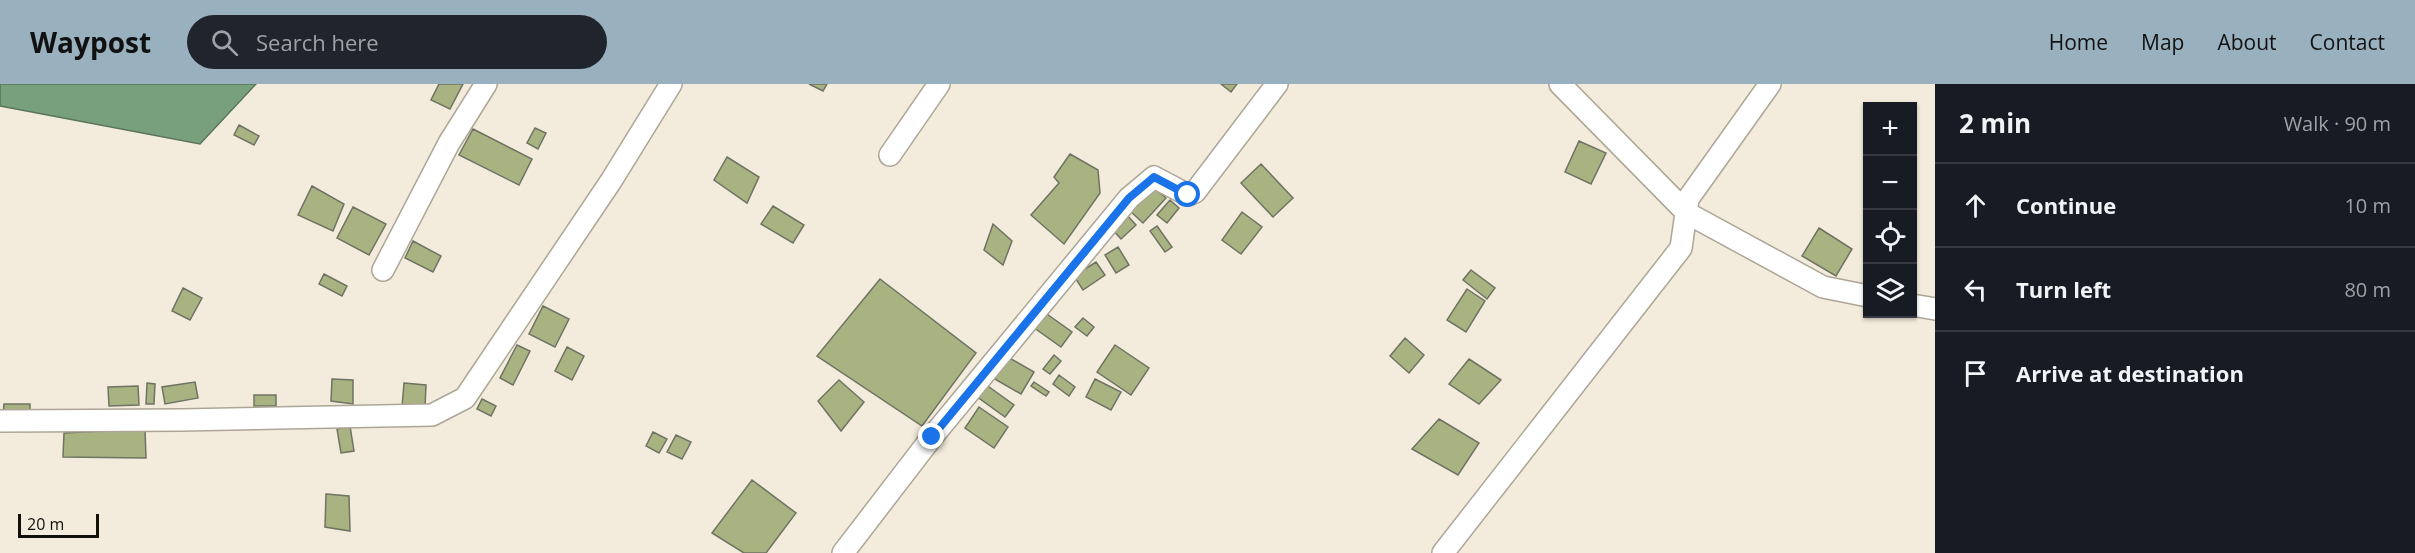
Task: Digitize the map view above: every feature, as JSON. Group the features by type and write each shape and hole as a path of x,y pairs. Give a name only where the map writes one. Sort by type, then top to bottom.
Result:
{"street":[{"path":"383,270 449,143 486,84"},
{"path":"0,421 432,415 465,398 612,181 671,84"},
{"path":"890,154 939,84"},
{"path":"843,553 932,437 1129,198 1154,177 1188,195 1195,192 1277,84"},
{"path":"1560,84 1686,213 1822,287 1863,295"},
{"path":"1443,553 1681,248 1688,199 1770,84"},
{"path":"1917,306 1935,309"}],"shaded area":[{"path":"0,84 256,84 200,144 0,106"}],"building":[{"path":"439,84 463,84 450,109 431,100"},
{"path":"809,84 827,84 823,91"},
{"path":"1221,84 1237,84 1231,92"},
{"path":"239,125 259,136 254,145 234,135"},
{"path":"535,128 546,133 538,149 527,143"},
{"path":"473,129 532,159 519,185 459,155"},
{"path":"1579,141 1606,153 1591,184 1565,172"},
{"path":"1070,154 1098,170 1100,193 1064,244 1031,215 1059,183 1054,177"},
{"path":"727,157 759,177 747,203 714,180"},
{"path":"1261,164 1293,198 1273,217 1241,183"},
{"path":"1151,185 1166,198 1143,223 1129,210"},
{"path":"312,186 344,204 333,231 298,215"},
{"path":"1170,200 1179,208 1167,223 1157,215"},
{"path":"773,206 804,225 793,243 761,224"},
{"path":"353,207 386,224 369,255 337,238"},
{"path":"1242,212 1262,227 1241,254 1222,240"},
{"path":"1126,214 1136,225 1121,239 1111,228"},
{"path":"993,224 1012,241 1003,265 984,250"},
{"path":"1157,226 1172,247 1165,252 1150,231"},
{"path":"1819,228 1852,249 1836,276 1802,256"},
{"path":"413,241 441,256 433,272 405,258"},
{"path":"1118,247 1129,265 1116,273 1105,255"},
{"path":"1096,262 1105,275 1083,290 1074,276"},
{"path":"1471,270 1495,288 1487,299 1463,280"},
{"path":"324,274 347,286 342,296 319,284"},
{"path":"880,279 976,353 922,426 817,356"},
{"path":"183,288 202,298 190,320 172,311"},
{"path":"1467,289 1485,301 1466,332 1447,320"},
{"path":"543,306 569,319 555,347 529,334"},
{"path":"1044,312 1072,332 1061,347 1033,327"},
{"path":"1083,318 1094,327 1087,336 1075,327"},
{"path":"1405,338 1424,355 1409,373 1390,356"},
{"path":"517,345 530,351 513,385 500,378"},
{"path":"1115,345 1149,368 1131,395 1097,372"},
{"path":"567,347 584,356 572,380 555,371"},
{"path":"1054,355 1061,361 1050,374 1043,369"},
{"path":"1006,356 1034,372 1021,394 993,378"},
{"path":"1469,359 1501,380 1479,404 1449,384"},
{"path":"1059,375 1075,387 1069,396 1053,384"},
{"path":"332,379 353,380 353,404 331,401"},
{"path":"1095,379 1121,392 1111,410 1086,397"},
{"path":"839,380 864,402 841,431 818,401"},
{"path":"195,382 198,398 165,404 162,387"},
{"path":"1034,382 1049,392 1046,396 1031,386"},
{"path":"147,383 155,384 154,404 146,404"},
{"path":"404,383 426,385 425,408 402,407"},
{"path":"985,384 1014,405 1005,417 976,396"},
{"path":"138,386 139,405 109,406 108,387"},
{"path":"254,395 276,395 276,406 254,406"},
{"path":"482,399 496,406 491,416 477,409"},
{"path":"4,404 30,404 30,416 3,415"},
{"path":"979,407 1008,427 994,448 965,428"},
{"path":"1439,419 1479,443 1458,475 1412,449"},
{"path":"350,426 354,451 341,453 337,429"},
{"path":"145,429 146,458 63,457 64,433"},
{"path":"653,432 667,439 659,453 646,446"},
{"path":"676,435 691,442 682,459 667,452"},
{"path":"752,480 796,513 766,553 744,553 712,533"},
{"path":"326,494 349,496 350,531 325,527"}],"route":[{"path":"932,437 1129,198 1154,177 1188,195"}]}
